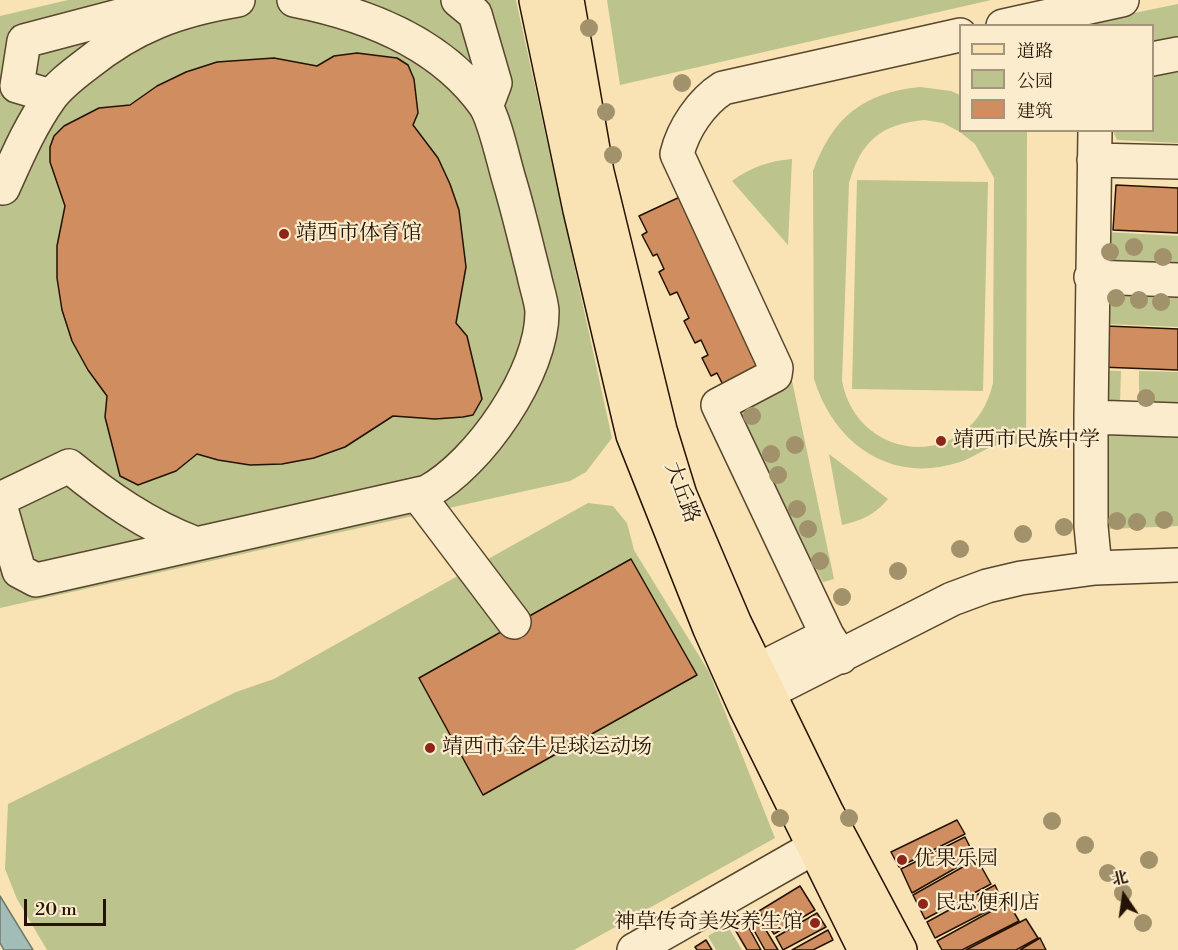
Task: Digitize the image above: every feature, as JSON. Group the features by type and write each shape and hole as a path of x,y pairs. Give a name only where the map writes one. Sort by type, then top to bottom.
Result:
{"main road":[{"name":"大丘路","path":"536,0 578,200 633,435 710,629 816,853 865,950"},
{"name":"大丘路","path":"567,0 597,172 660,430 680,495 735,624 826,811 900,950"}],"street":[{"path":"0,505 19,571 36,580 418,495 442,484 461,467 502,418 517,394 539,336 542,309 518,208 486,107 453,71 425,48 405,37 332,7 294,0"},
{"path":"458,0 475,14 495,83 486,107"},
{"path":"1013,24 1122,0"},
{"path":"51,96 17,86 24,41 208,1"},
{"path":"3,188 26,138 51,96 96,56 137,29 208,1"},
{"path":"834,646 718,405 775,375 776,368 677,154 685,133 701,108 723,88 959,35"},
{"path":"1154,59 1178,54"},
{"path":"1095,568 1091,526 1091,277 1095,145 1178,162"},
{"path":"1091,277 1178,280"},
{"path":"1091,417 1178,420"},
{"path":"0,499 69,466 100,492 137,516 194,543"},
{"path":"418,495 514,622"},
{"path":"763,681 834,646 987,586 1021,578 1095,568 1178,565"},
{"path":"634,950 816,853"},
{"path":"660,950 816,853"}],"green space":[{"name":"靖西市体育馆","path":"68,0 516,0 612,438 586,472 570,481 0,608 0,16"},
{"path":"607,0 991,0 620,85"},
{"path":"1178,4 1178,47 1154,52 1154,24 1081,24"},
{"path":"1178,62 1178,143 1117,140 1113,132 1154,132 1154,67"},
{"path":"920,87 951,91 959,95 959,131 943,123 924,120 896,126 875,137 854,168 849,183 842,381 852,409 870,429 892,442 916,447 941,444 963,432 981,412 993,383 994,178 975,144 960,132 1027,132 1026,444 998,445 960,462 935,468 911,468 889,463 869,454 851,440 836,423 823,402 814,379 813,171 830,136 841,122 866,102 882,95"},
{"path":"792,159 788,245 732,181 760,166"},
{"path":"857,180 988,182 983,391 852,389"},
{"path":"1106,232 1178,236 1178,266 1104,262"},
{"path":"1108,289 1178,292 1178,327 1107,324"},
{"path":"1099,370 1121,371 1120,404 1104,403"},
{"path":"1139,371 1178,372 1178,407 1139,405"},
{"path":"791,376 834,579 823,582 735,414"},
{"path":"1178,431 1178,526 1109,529 1104,526 1106,433"},
{"path":"829,454 888,499 868,516 842,525"},
{"name":"靖西市金牛足球运动场","path":"588,503 613,506 627,523 634,550 709,672 775,838 574,950 47,950 17,899 5,869 8,804 236,692 274,679"},
{"path":"727,925 742,950 716,950 708,936"}],"water":[{"path":"0,896 33,950 4,950 0,943"}],"building":[{"path":"357,53 397,58 408,65 414,79 418,113 413,125 438,158 459,210 466,267 456,323 467,336 482,399 473,415 463,417 435,419 393,416 345,447 314,458 282,464 250,465 197,454 176,471 138,485 120,476 105,417 107,396 88,370 72,341 62,310 57,278 57,246 65,206 50,162 50,147 54,136 64,126 99,108 130,105 157,86 186,72 217,62 274,58 317,66 334,56"},
{"path":"1116,185 1178,188 1178,233 1113,230"},
{"path":"682,196 766,367 724,387 717,373 711,376 702,358 708,355 701,340 695,343 684,321 689,318 677,292 670,295 659,272 664,269 657,254 653,256 642,235 647,232 639,216"},
{"path":"1107,326 1178,329 1178,370 1100,367"},
{"path":"631,559 697,675 483,795 419,678"},
{"path":"957,820 965,834 899,867 891,852"},
{"path":"965,837 975,857 912,893 901,869"},
{"path":"977,859 991,884 925,919 913,895"},
{"path":"995,885 1003,903 935,938 927,922"},
{"path":"800,886 815,910 774,934 759,911"},
{"path":"1008,902 1019,921 962,950 942,950 937,941"},
{"path":"755,912 778,950 765,950 747,918"},
{"path":"817,913 826,927 783,950 776,937"},
{"path":"744,919 761,950 747,950 733,926"},
{"path":"1026,919 1038,938 1016,950 966,950"},
{"path":"828,930 833,940 813,950 792,950"},
{"path":"1040,938 1046,950 1020,950"},
{"path":"706,940 712,950 697,950 695,947"}],"place":[{"name":"靖西市体育馆","path":"284,234"},
{"name":"靖西市民族中学","path":"941,441"},
{"name":"靖西市金牛足球运动场","path":"430,748"},
{"name":"优果乐园","path":"902,860"},
{"name":"民忠便利店","path":"923,904"},
{"name":"神草传奇美发养生馆","path":"815,923"}]}
